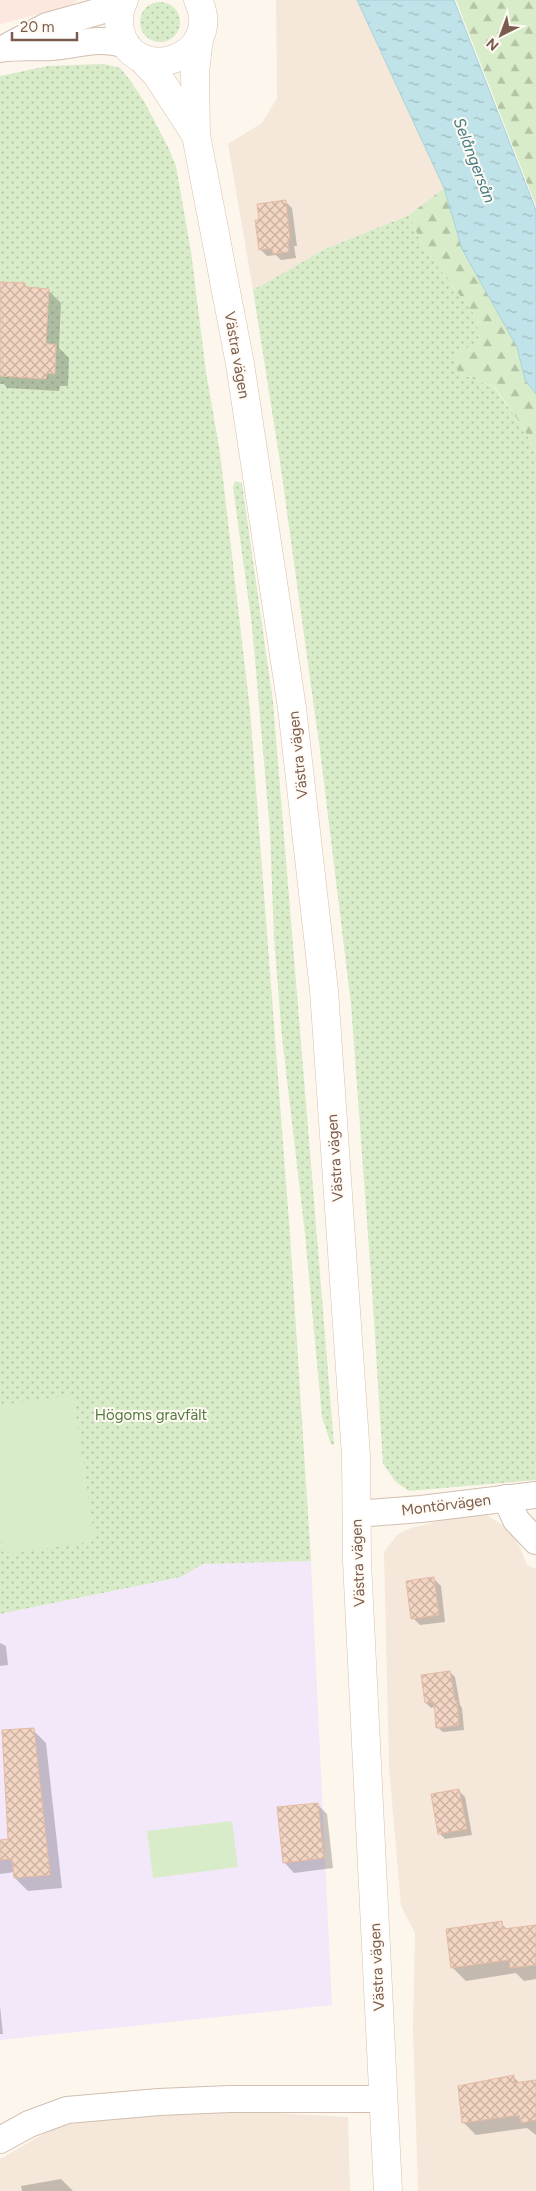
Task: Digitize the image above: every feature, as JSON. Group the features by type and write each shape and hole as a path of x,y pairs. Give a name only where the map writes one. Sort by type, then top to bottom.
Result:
{"street":[{"name":"Västra vägen","path":"198,0 203,16 195,72 196,135 240,364 292,708 324,990 356,1456 356,1514 388,2191"},
{"path":"123,2 119,14 120,27 133,51"},
{"path":"1,49 47,26 97,12 123,2"},
{"path":"1,49 53,47 84,41 107,40 156,62 166,62 188,53 199,38"},
{"name":"Västra vägen","path":"133,51 157,75 196,135"},
{"name":"Montörvägen","path":"356,1514 421,1510 536,1495"},
{"path":"506,1498 516,1520 536,1541"},
{"path":"0,2140 29,2124 67,2110 76,2109 159,2102 230,2099 384,2098"}],"shaded area":[{"path":"0,0 78,0 67,7 0,24"},
{"path":"276,0 357,0 444,188 409,215 325,249 253,290 228,144 262,123 277,98"},
{"path":"473,1513 487,1515 507,1528 519,1545 527,1565 536,1569 536,2191 418,2191 413,2029 415,1933 401,1906 389,1767 384,1552 397,1535 411,1528"},
{"path":"311,1561 332,2005 0,2040 0,1614 181,1577 203,1564"},
{"path":"233,2111 348,2117 350,2191 0,2191 0,2159 59,2125 108,2115"}],"green space":[{"path":"456,0 536,0 536,206"},
{"path":"164,2 171,5 177,11 180,22 179,30 171,39 164,42 156,42 149,39 141,30 140,18 143,11 152,3"},
{"name":"Högoms gravfält","path":"104,64 120,68 130,80 145,103 176,166 191,252 206,372 220,453 250,710 290,1235 311,1561 203,1564 181,1577 0,1614 0,76 48,66"},
{"path":"444,188 462,249 517,347 525,380 536,394 536,453 524,429 495,387 458,373 454,354 479,342 477,318 423,247 409,215"},
{"path":"409,215 423,247 477,318 479,342 458,373 494,387 524,429 536,453 536,1480 409,1491 396,1482 383,1464 351,1004 320,750 280,462 253,290 325,249"},
{"path":"235,481 242,483 273,702 334,1445 331,1444 322,1417 305,1234 282,1037 274,938 270,831 252,626 233,487"},
{"path":"73,1395 95,1541 4,1555 0,1528 0,1405"},
{"path":"232,1821 238,1867 153,1878 147,1831"}],"water":[{"name":"Selångersån","path":"357,0 454,0 536,210 536,394 525,380 517,347 462,249 444,188"}],"building":[{"path":"286,200 290,239 288,240 289,252 273,254 272,248 259,250 255,220 259,220 257,204"},
{"path":"0,282 25,283 25,287 49,289 46,344 56,344 55,374 47,373 46,379 0,376"},
{"path":"434,1577 439,1615 411,1619 406,1581"},
{"path":"450,1671 455,1701 457,1701 459,1725 436,1728 434,1702 425,1703 421,1675"},
{"path":"34,1728 50,1875 14,1878 12,1859 0,1860 0,1840 8,1839 2,1730"},
{"path":"459,1789 467,1829 438,1834 431,1794"},
{"path":"318,1803 324,1858 283,1863 277,1807"},
{"path":"502,1921 503,1929 536,1925 536,1965 510,1968 509,1960 451,1968 446,1929"},
{"path":"514,2075 514,2083 536,2080 536,2120 521,2123 519,2115 462,2123 458,2086"}]}
